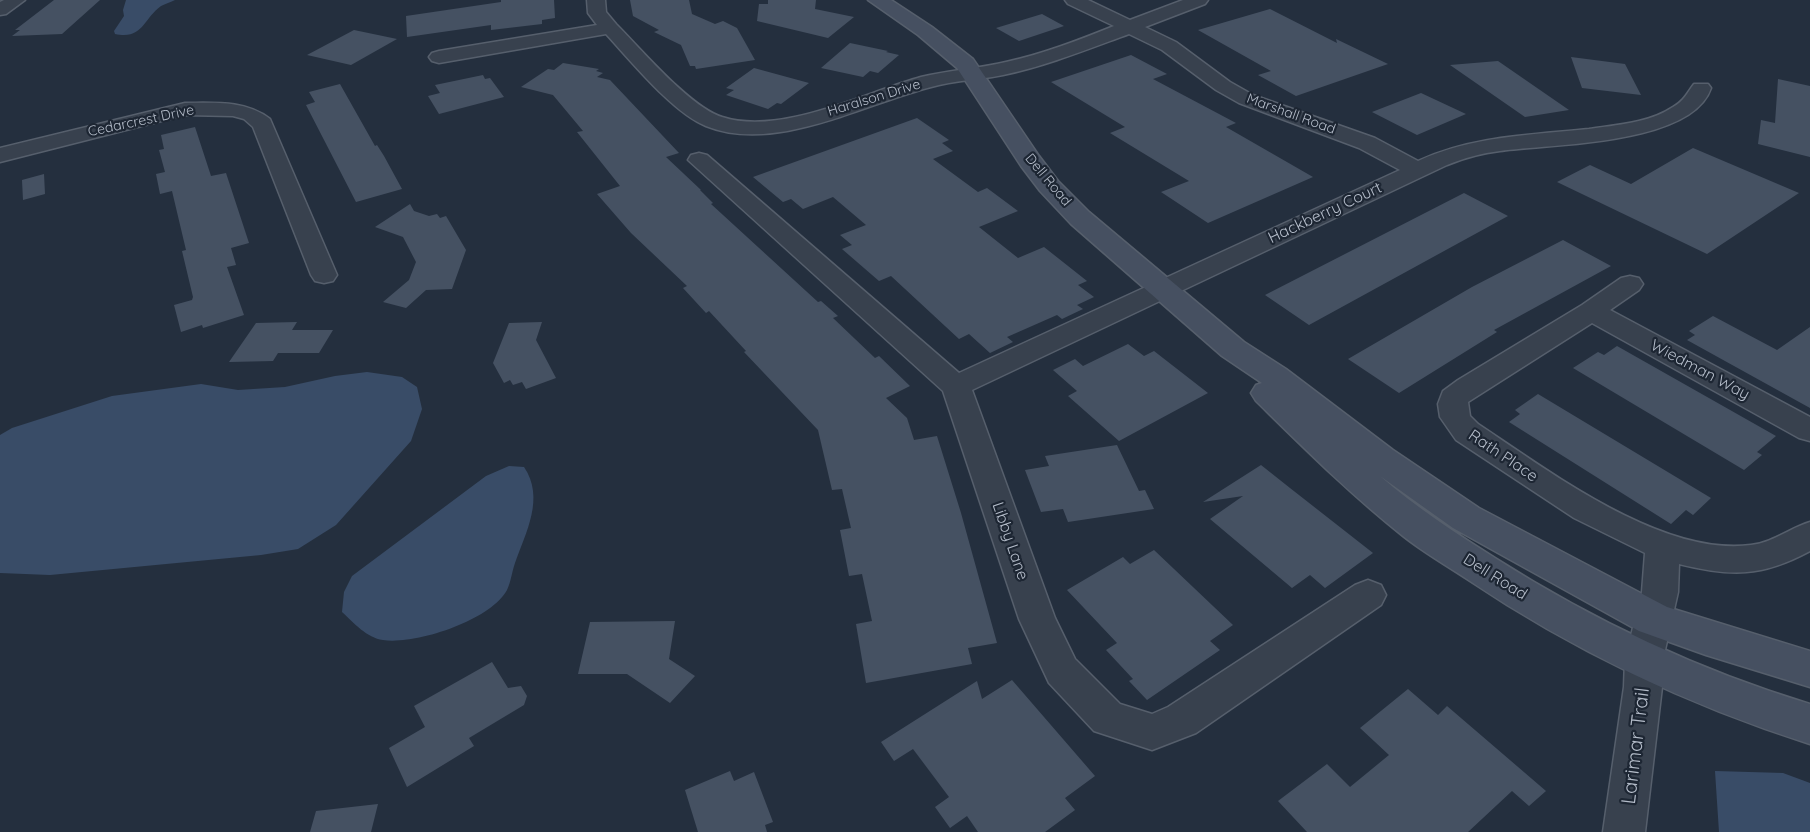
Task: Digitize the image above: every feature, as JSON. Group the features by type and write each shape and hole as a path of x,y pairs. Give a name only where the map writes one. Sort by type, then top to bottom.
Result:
{"street":[{"path":"0,10 16,0"},
{"name":"Haralson Drive","path":"596,0 597,13 610,28 699,115 732,127 773,127 929,81 1016,65 1131,27 1199,0"},
{"name":"Dell Road","path":"878,0 946,47 972,73 1049,186 1080,218 1233,349 1275,376 1381,459 1466,518 1653,619 1706,638 1810,669"},
{"name":"Marshall Road","path":"1074,0 1169,46 1223,86 1246,99 1367,143 1417,170"},
{"path":"439,57 610,28"},
{"name":"Hackberry Court","path":"956,386 1438,160 1479,147 1628,129 1683,110 1696,100 1701,88"},
{"name":"Cedarcrest Drive","path":"0,155 184,109 235,110 251,116 262,124 324,275"},
{"name":"Libby Lane","path":"699,160 956,386 1037,619 1062,671 1108,718 1152,732 1182,720 1368,595"},
{"name":"Rath Place","path":"1630,284 1453,398 1452,410 1456,421 1467,432 1591,514 1630,534 1663,546 1718,560 1751,560 1775,553 1810,535"},
{"name":"Wiedman Way","path":"1591,311 1810,430"},
{"name":"Dell Road","path":"1233,349 1261,388 1353,474 1412,522 1508,587 1605,641 1693,683 1810,724"},
{"name":"Larimar Trail","path":"1624,832 1643,687 1644,659 1660,591 1663,546"}],"water":[{"path":"126,0 175,0 161,6 137,31 124,35 115,34 114,31 124,16"},
{"path":"367,372 402,377 417,387 422,409 411,441 336,525 298,549 261,555 50,575 0,573 0,435 12,428 112,396 201,384 238,390 285,387 335,376"},
{"path":"509,466 524,467 533,491 533,503 532,515 507,590 498,601 486,611 451,628 414,639 397,641 377,639 361,629 342,612 344,592 352,576 486,476"},
{"path":"1715,771 1783,773 1810,783 1810,832 1719,832"}],"building":[{"path":"54,0 100,0 62,34 12,36 20,30 15,30"},
{"path":"501,0 554,0 555,18 542,20 542,24 491,30 491,25 407,37 406,16 501,2"},
{"path":"630,0 689,0 692,14 715,24 723,21 737,28 755,60 696,69 695,66 690,66 681,45 654,32 659,30 633,16"},
{"path":"768,0 816,0 815,9 854,17 828,38 757,21 759,4 768,4"},
{"path":"1270,9 1337,43 1336,39 1388,64 1296,96 1258,75 1271,71 1198,30"},
{"path":"1042,14 1064,26 1019,41 996,28"},
{"path":"354,30 397,39 351,65 307,55"},
{"path":"850,43 899,55 878,73 870,71 863,77 821,68"},
{"path":"1131,55 1167,74 1153,79 1236,123 1226,127 1313,177 1208,223 1161,192 1189,181 1110,133 1125,127 1051,82"},
{"path":"1571,57 1625,64 1641,95 1582,88"},
{"path":"1498,61 1569,110 1525,117 1450,65"},
{"path":"563,63 599,69 596,71 603,73 597,77 610,80 679,153 666,157 701,190 713,203 711,204 818,302 821,301 838,316 833,318 875,358 879,356 910,386 886,398 907,418 914,440 937,436 997,643 968,648 972,664 866,683 856,624 872,621 862,574 849,576 840,530 851,528 842,489 832,490 818,430 744,352 746,351 709,311 706,313 683,288 687,286 631,233 597,194 620,186 577,132 583,131 553,95 521,87 548,69 554,70"},
{"path":"754,68 809,83 781,104 777,103 768,109 726,95 734,90 726,88"},
{"path":"483,75 485,79 490,78 504,97 439,114 428,96 440,93 435,85"},
{"path":"1778,79 1810,86 1810,157 1758,144 1761,120 1775,123"},
{"path":"340,84 402,189 356,202 306,105 315,102 309,92"},
{"path":"1421,93 1466,114 1417,135 1372,112"},
{"path":"917,118 949,140 942,143 953,151 933,159 978,192 987,188 1018,211 979,227 1018,258 1044,247 1087,281 1078,285 1094,297 1077,305 1083,309 1062,319 1057,315 1007,337 1013,342 990,353 969,334 959,339 891,276 879,281 842,249 852,245 840,235 866,225 833,197 803,209 791,199 783,202 753,177"},
{"path":"195,127 211,176 226,173 249,243 231,248 236,265 227,267 244,315 203,328 202,325 181,332 174,305 192,300 193,297 182,251 186,250 172,191 160,194 156,174 165,172 159,150 164,149 161,135"},
{"path":"1693,148 1799,193 1707,254 1557,182 1590,165 1631,184"},
{"path":"44,174 45,194 23,200 22,180"},
{"path":"1464,193 1508,216 1309,325 1265,295"},
{"path":"410,204 414,211 429,216 437,214 440,218 446,216 466,250 452,289 426,290 406,308 383,302 409,280 416,262 403,237 375,227"},
{"path":"1563,240 1611,266 1494,330 1497,332 1399,393 1348,359 1472,287"},
{"path":"1713,316 1777,350 1810,327 1810,408 1687,340 1695,335 1689,331"},
{"path":"297,322 292,330 333,330 319,353 278,353 273,361 229,362 256,323"},
{"path":"542,322 536,340 556,378 526,389 522,382 513,385 510,380 504,383 493,363 509,323"},
{"path":"1128,344 1144,356 1154,351 1208,393 1119,441 1068,396 1077,391 1053,370 1075,359 1083,366"},
{"path":"1617,346 1776,436 1757,452 1762,455 1744,470 1573,368 1598,352 1604,355"},
{"path":"1538,394 1711,498 1693,515 1686,510 1671,524 1509,422 1520,414 1515,410"},
{"path":"1117,445 1139,491 1145,490 1154,509 1068,522 1063,509 1041,512 1025,470 1049,466 1045,456"},
{"path":"1261,465 1373,553 1325,588 1310,575 1292,588 1210,519 1243,496 1203,502"},
{"path":"1154,550 1233,625 1210,641 1220,650 1147,700 1129,681 1133,679 1106,650 1117,643 1067,590 1123,557 1130,564"},
{"path":"675,621 669,659 695,676 670,703 627,674 578,674 590,622"},
{"path":"492,662 508,688 521,686 527,696 524,705 469,738 474,746 407,787 389,748 425,727 414,706"},
{"path":"1012,680 1095,776 1065,798 1075,810 1045,832 978,832 967,816 950,828 935,807 949,797 913,749 894,761 881,742 977,681 982,699"},
{"path":"1408,689 1438,715 1447,706 1546,791 1529,806 1512,791 1468,832 1307,832 1278,801 1327,764 1350,787 1389,755 1360,728"},
{"path":"730,771 734,781 754,772 773,822 765,825 767,832 698,832 685,790"},
{"path":"378,804 371,832 310,832 316,811"}]}
